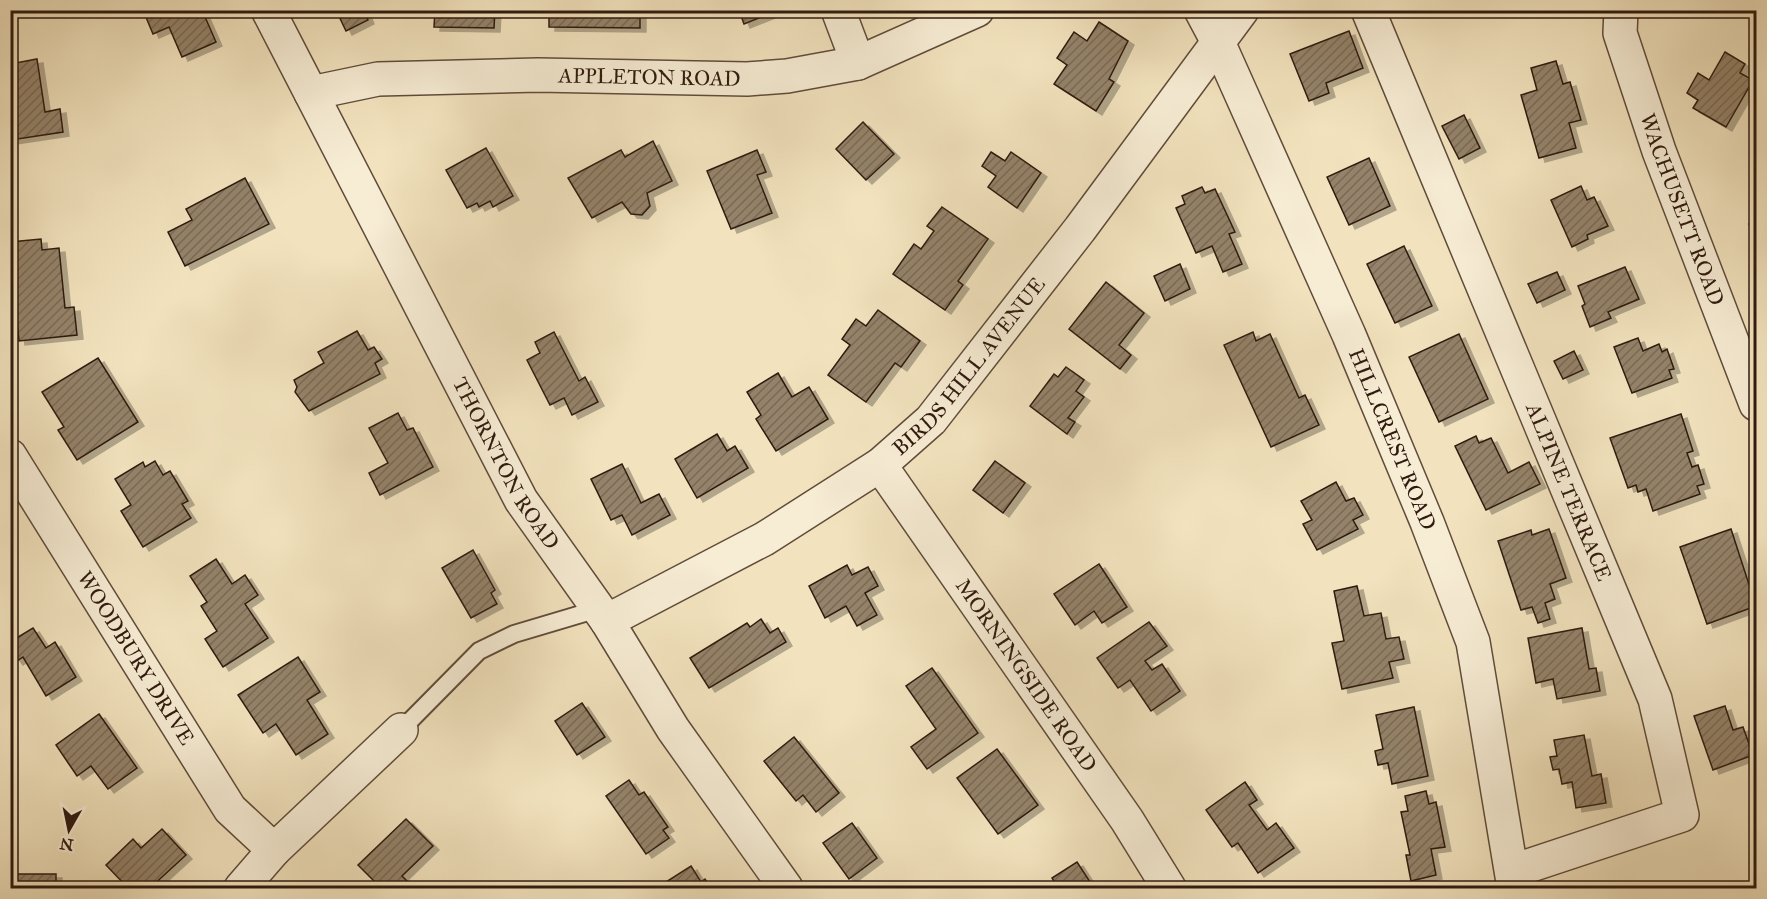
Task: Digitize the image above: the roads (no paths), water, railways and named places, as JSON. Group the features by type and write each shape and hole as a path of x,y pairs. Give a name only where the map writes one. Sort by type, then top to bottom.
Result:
{"street":[{"name":"THORNTON ROAD","path":"268,10 521,501 602,615 673,729 786,888"},
{"path":"838,10 858,63"},
{"name":"APPLETON ROAD","path":"311,93 378,79 538,75 747,79 787,76 858,63 935,26 977,10"},
{"name":"HILLCREST ROAD","path":"1201,10 1218,42 1349,335 1427,522 1473,642 1513,880"},
{"name":"BIRDS HILL AVENUE","path":"602,615 764,539 880,465 938,411 1080,229 1242,10"},
{"name":"ALPINE TERRACE","path":"1368,10 1655,699 1683,815 1513,880"},
{"name":"WACHUSETT ROAD","path":"1621,10 1620,33 1659,151 1756,404"},
{"name":"WOODBURY DRIVE","path":"10,456 230,809 274,850"},
{"name":"MORNINGSIDE ROAD","path":"880,465 1127,820 1169,888"},
{"path":"241,888 274,850 401,730"}],"lane":[{"path":"401,730 479,651 514,634 602,615"}]}
